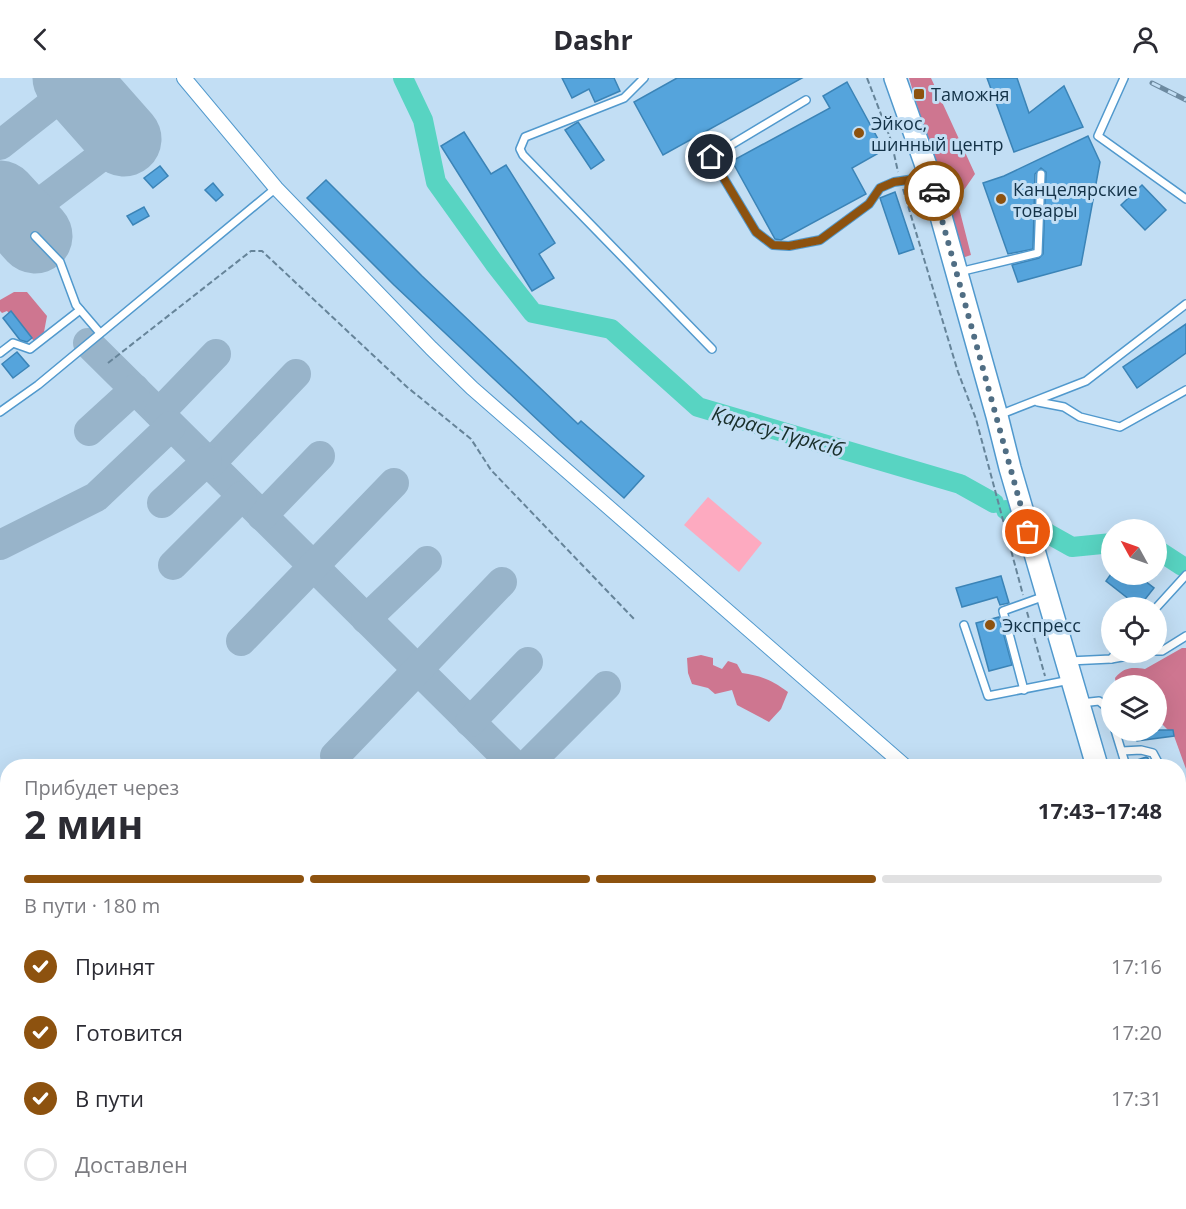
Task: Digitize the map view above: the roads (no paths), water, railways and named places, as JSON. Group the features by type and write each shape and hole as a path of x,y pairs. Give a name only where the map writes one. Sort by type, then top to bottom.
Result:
{"main road":[{"path":"895,78 930,177 1010,468 1095,759"}],"street":[{"path":"184,78 276,188 472,388 897,759"}],"lane":[{"path":"644,78 624,98 525,137 520,149 523,155 712,348"},
{"path":"1124,78 1098,136 1186,199"},
{"path":"806,100 711,157 756,232 773,245 789,246 820,240 869,204 880,188 900,181 930,177"},
{"path":"957,273 1038,253 1041,174"},
{"path":"0,412 38,385 276,188"},
{"path":"35,236 60,262 76,305 100,333"},
{"path":"997,416 1038,402 1086,381 1186,304"},
{"path":"0,353 13,343 30,349 80,310"},
{"path":"1038,402 1065,407 1080,417 1120,427 1186,390"},
{"path":"1166,597 1186,575"},
{"path":"1024,690 1003,611 1047,596"},
{"path":"964,625 988,696 1048,685 1070,671 1101,662"},
{"path":"1167,648 1186,636"},
{"path":"1078,704 1099,700 1101,702"},
{"path":"1118,741 1124,759"},
{"path":"1122,752 1141,750 1153,753 1156,759"}],"waterway":[{"name":"Қарасу-Түрксіб","path":"403,78 423,120 436,182 533,313 611,329 698,407 960,484 994,503"},
{"name":"Қарасу-Түрксіб","path":"1006,510 1015,516"},
{"name":"Қарасу-Түрксіб","path":"1038,528 1072,547 1101,544"},
{"name":"Қарасу-Түрксіб","path":"1167,556 1182,566"}],"railway":[{"path":"1152,83 1186,100"}],"place":[{"name":"Таможня","path":"919,94"},
{"name":"Эйкос, шинный центр","path":"859,133"},
{"name":"Канцелярские товары","path":"1001,199"},
{"name":"Экспресс","path":"990,625"}]}
